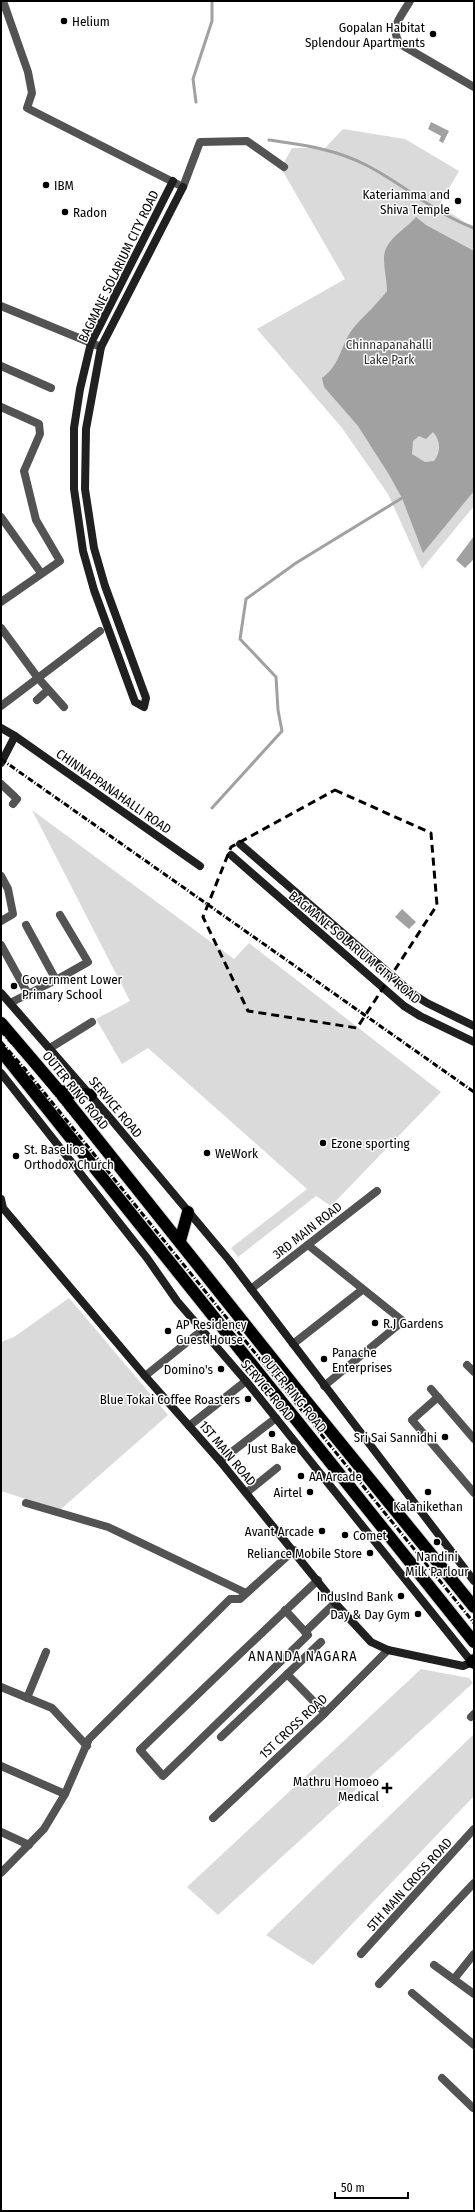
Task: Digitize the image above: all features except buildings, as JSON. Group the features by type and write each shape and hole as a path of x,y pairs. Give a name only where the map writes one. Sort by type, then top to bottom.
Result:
{"highway":[{"name":"OUTER RING ROAD","path":"1,1023 59,1091 307,1402 474,1606"},
{"name":"OUTER RING ROAD","path":"1,1051 474,1642"},
{"path":"59,1091 91,1095"},
{"path":"180,1241 188,1212"}],"street":[{"path":"3,1 28,72 32,93 27,108 183,186 200,142 247,141 284,167"},
{"path":"410,1 394,30 395,36 400,44 474,87"},
{"name":"BAGMANE SOLARIUM CITY ROAD","path":"173,181 91,343 77,408 73,448 74,489 78,530 94,590 135,702 144,707 146,698 99,567 87,509 84,469 86,429 101,347 183,186"},
{"path":"1,306 101,347"},
{"path":"1,366 51,388"},
{"path":"1,407 39,424 40,434 24,471 36,520 60,561 1,602"},
{"path":"1,517 41,573"},
{"path":"1,628 38,678 64,707"},
{"path":"1,706 100,631"},
{"path":"37,700 48,690"},
{"name":"CHINNAPPANAHALLI ROAD","path":"1,728 15,736 200,866"},
{"path":"1,763 15,736"},
{"path":"1,784 15,797 16,800 13,804"},
{"name":"BAGMANE SOLARIUM CITY ROAD","path":"240,844 413,994 427,1003 474,1026"},
{"name":"BAGMANE SOLARIUM CITY ROAD","path":"231,855 404,1006 420,1016 474,1042"},
{"path":"1,876 8,889 13,914 1,921"},
{"path":"10,1003 88,962 60,915"},
{"path":"26,925 56,980"},
{"path":"1,945 28,994"},
{"name":"SERVICE ROAD","path":"1,993 91,1095 251,1289 474,1581"},
{"path":"50,1048 92,1022"},
{"name":"SERVICE ROAD","path":"1,1073 147,1258 177,1301 201,1331 246,1380 473,1662"},
{"name":"3RD MAIN ROAD","path":"251,1289 377,1191"},
{"name":"1ST MAIN ROAD","path":"1,1199 3,1208 145,1376 220,1461 335,1602 371,1642 388,1650 463,1666 473,1662"},
{"path":"308,1245 362,1290 403,1321 324,1386"},
{"path":"293,1344 362,1290"},
{"path":"145,1376 201,1331"},
{"path":"467,1365 474,1372"},
{"path":"189,1426 246,1380"},
{"path":"431,1389 474,1439"},
{"path":"438,1397 412,1420 474,1493"},
{"path":"220,1461 276,1418"},
{"path":"246,1493 277,1468"},
{"path":"26,1503 108,1527 246,1593"},
{"path":"1,1873 44,1829 65,1794 90,1739 230,1600 240,1599 294,1550"},
{"path":"285,1610 308,1635 163,1776 140,1750 285,1610 318,1580"},
{"path":"305,1632 335,1602"},
{"path":"221,1737 321,1642"},
{"name":"1ST CROSS ROAD","path":"213,1818 325,1713 388,1650"},
{"path":"27,1698 46,1652"},
{"path":"287,1674 325,1713"},
{"path":"1,1687 52,1708 87,1746"},
{"path":"1,1766 65,1794"},
{"name":"5TH MAIN CROSS ROAD","path":"361,1954 474,1829"},
{"path":"1,1832 29,1845"},
{"path":"379,1984 474,1883"},
{"path":"454,1979 474,1954"},
{"path":"434,1965 474,1994"},
{"path":"412,1993 474,2045"},
{"path":"442,2078 473,2108 474,2106"}],"highlighted area":[{"path":"335,790 431,833 437,905 357,1028 248,1011 203,917 231,847"}],"green space":[{"name":"Chinnapanahalli Lake Park","path":"343,129 405,139 459,171 439,206 474,228 474,506 422,569 388,494 342,428 257,329 345,279 281,168 292,148 325,148"},
{"path":"32,810 234,959 249,943 441,1092 331,1206 316,1196 238,1257 231,1248 307,1189 148,1048 122,1064 96,1019 130,1001"},
{"path":"69,1298 168,1415 60,1510 1,1491 1,1342 14,1337"},
{"path":"421,1669 469,1678 473,1683 218,1915 187,1887"},
{"path":"474,1734 474,1796 313,1965 266,1935"}],"shaded area":[{"path":"431,122 449,131 443,143 439,141 441,136 428,129"},
{"path":"416,217 426,225 474,251 474,491 423,553 402,498 388,473 358,426 324,387 322,378 329,372 337,360 346,339 355,326 387,291 384,264 387,247 395,236","holes":["433,432 439,443 439,450 434,461 425,462 412,454 413,441 419,436 426,439"]},
{"path":"474,536 474,559 465,568 456,560"},
{"path":"402,909 416,922 409,929 395,917"}],"waterway":[{"path":"196,102 193,79 212,21 212,1"},
{"path":"269,140 319,148 343,155 366,165 445,214 474,228"},
{"path":"212,808 282,731 278,710 276,677 240,639 246,599 296,563 402,498"}],"railway":[{"path":"1,759 474,1092"},
{"path":"1,1031 31,1064 474,1611"},
{"path":"1,1042 25,1069 474,1623"}],"place":[{"name":"Helium","path":"64,21"},
{"name":"Gopalan Habitat Splendour Apartments","path":"433,34"},
{"name":"IBM","path":"46,185"},
{"name":"Kateriamma and Shiva Temple","path":"458,201"},
{"name":"Radon","path":"65,212"},
{"name":"Government Lower Primary School","path":"14,986"},
{"name":"Ezone sporting","path":"323,1143"},
{"name":"WeWork","path":"207,1153"},
{"name":"St. Baselios Orthodox Church","path":"16,1156"},
{"name":"R.J Gardens","path":"375,1323"},
{"name":"AP Residency Guest House","path":"168,1331"},
{"name":"Panache Enterprises","path":"324,1359"},
{"name":"Domino's","path":"221,1369"},
{"name":"Blue Tokai Coffee Roasters","path":"248,1399"},
{"name":"Just Bake","path":"272,1434"},
{"name":"Sri Sai Sannidhi","path":"445,1437"},
{"name":"AA Arcade","path":"301,1476"},
{"name":"Airtel","path":"310,1492"},
{"name":"Kalanikethan","path":"428,1492"},
{"name":"Avant Arcade","path":"322,1531"},
{"name":"Comet","path":"345,1535"},
{"name":"Nandini Milk Parlour","path":"437,1542"},
{"name":"Reliance Mobile Store","path":"370,1553"},
{"name":"IndusInd Bank","path":"401,1596"},
{"name":"Day & Day Gym","path":"418,1614"},
{"name":"Mathru Homoeo Medical","path":"387,1788"}],"district":[{"name":"ANANDA NAGARA","path":"303,1656"}]}
